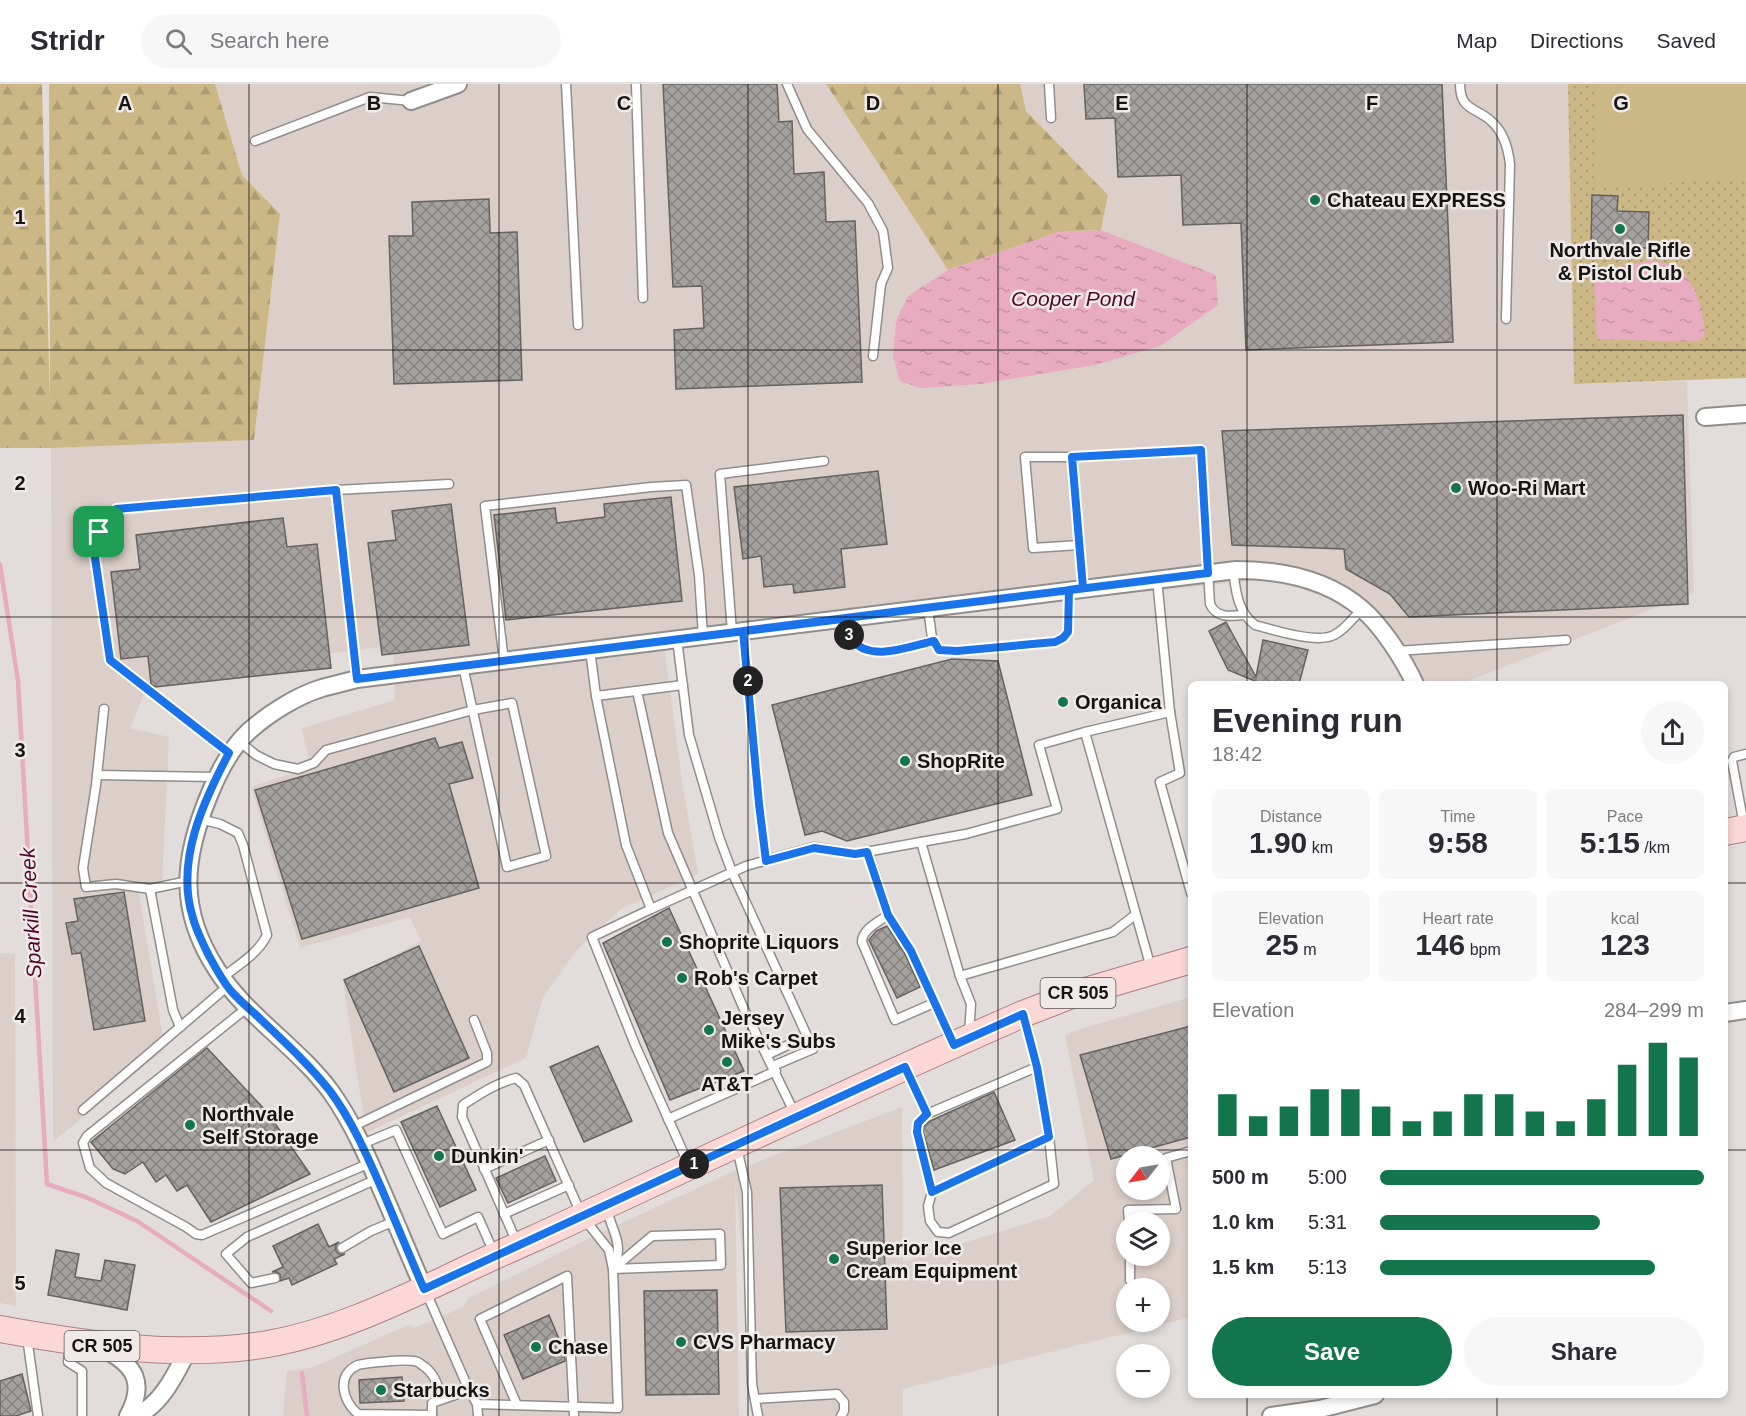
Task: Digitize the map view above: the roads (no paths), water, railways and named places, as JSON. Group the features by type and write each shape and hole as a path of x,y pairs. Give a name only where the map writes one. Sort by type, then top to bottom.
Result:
{"main road":[{"name":"CR 505","path":"15,1331 95,1345 188,1350 243,1347 294,1338 362,1316 424,1289 1023,1014 1072,995 1188,961"}],"street":[{"path":"411,101 456,84"},
{"path":"1705,417 1746,414"},
{"path":"424,1289 362,1144 330,1091 225,982 215,968 192,918 188,890 188,863 194,834 216,777 235,747 272,714 320,689 357,679 1233,570 1262,570 1290,575 1338,593 1362,609 1396,651 1413,681"},
{"path":"1728,1013 1746,1010"},
{"path":"95,1345 122,1359 133,1373 137,1387 128,1416"},
{"path":"137,1416 162,1396 188,1350"},
{"path":"1271,1416 1320,1409 1363,1398"}],"lane":[{"path":"566,84 578,325"},
{"path":"636,84 643,298"},
{"path":"787,84 807,129 868,203 884,231 888,268 881,284 873,357"},
{"path":"1049,84 1051,118"},
{"path":"1460,84 1460,94 1467,107 1491,121 1503,136 1508,149 1510,164 1506,319"},
{"path":"255,141 370,97 411,101"},
{"path":"1079,545 1033,548 1025,457 1072,457 1201,450 1210,604 1217,614 1244,615"},
{"path":"928,608 934,641 939,650 957,651 1055,642 1063,638 1068,632 1076,589 1079,545 1072,457"},
{"path":"766,861 720,474 824,461"},
{"path":"449,484 336,490 116,509 99,532 94,551 110,660 235,747 274,764 298,769 314,763 326,750 473,710 512,703 546,856 507,867 473,710 463,666"},
{"path":"504,661 485,506 497,504 686,485 699,576 703,636"},
{"path":"336,490 357,679"},
{"path":"1233,570 1239,607 1254,625 1322,639 1342,630 1362,609"},
{"path":"1157,579 1170,712 1180,773 1160,782 1188,882"},
{"path":"842,619 851,639 867,650 880,652 896,650 934,641"},
{"path":"668,1119 813,1049 732,872 719,837 689,735 677,639"},
{"path":"1396,651 1566,640"},
{"path":"590,650 596,696 626,845 651,909"},
{"path":"596,696 683,685"},
{"path":"637,690 668,833 743,1007 796,1117"},
{"path":"104,709 83,868 86,887 116,884 150,889 188,881"},
{"path":"690,1166 636,1047 591,937 746,866 814,848 855,854 867,852 966,834 1057,810 1039,745 1170,712"},
{"path":"1085,732 1152,971"},
{"path":"1738,829 1732,761 1734,757 1746,754"},
{"path":"97,775 216,777"},
{"path":"83,1110 180,1027 252,955 267,935 238,833 220,824 200,819"},
{"path":"921,842 960,976 971,1004 961,1041"},
{"path":"867,852 888,915 911,951 934,1002 961,1041"},
{"path":"150,889 173,1010 180,1027"},
{"path":"888,915 867,930 862,936 862,942 895,1020 934,1002"},
{"path":"960,976 1113,932 1135,915"},
{"path":"248,1007 87,1136 83,1143 90,1168 106,1183 196,1234 202,1235 370,1163"},
{"path":"1023,1014 1037,1067 1049,1137 1054,1185 949,1233 938,1232 930,1221 928,1206 932,1192 917,1132 918,1123 927,1114 1037,1067"},
{"path":"352,1127 487,1062 488,1053 474,1020"},
{"path":"767,1055 807,1036"},
{"path":"905,1067 927,1114"},
{"path":"477,1404 619,1412 613,1269 609,1250 582,1216 524,1085 516,1078 504,1081 481,1093 464,1106 462,1117 518,1245"},
{"path":"362,1144 396,1130 443,1234 478,1217 495,1256"},
{"path":"932,1192 1049,1137"},
{"path":"484,1169 549,1140"},
{"path":"736,1144 747,1192 752,1384 758,1416"},
{"path":"1128,1212 1128,1210 1176,1209 1166,1158 1188,1151"},
{"path":"275,1278 251,1283 226,1254 247,1237 377,1179"},
{"path":"504,1214 569,1185"},
{"path":"609,1204 606,1209 615,1230 620,1255 613,1269"},
{"path":"342,1248 371,1231 395,1221"},
{"path":"720,1234 721,1265 613,1269 652,1236 720,1234"},
{"path":"517,1406 480,1319 567,1276 574,1411"},
{"path":"424,1289 477,1404 478,1416"},
{"path":"15,1331 38,1416"},
{"path":"70,1341 68,1362 82,1371 82,1416"},
{"path":"442,1400 435,1378 428,1370 412,1360 360,1365 345,1377 343,1387 345,1398 358,1414 432,1415 432,1403 442,1400 469,1390"},
{"path":"755,1399 837,1394 844,1402 844,1412 841,1416"},
{"path":"528,1406 528,1416"}],"water":[{"name":"Cooper Pond","path":"1101,230 1216,275 1218,305 1160,346 1095,365 981,384 920,388 900,381 893,357 896,321 908,296 948,270 1059,232"},
{"path":"1652,260 1675,267 1689,281 1701,307 1705,336 1697,342 1597,339 1594,279 1627,265"}],"waterway":[{"name":"Sparkill Creek","path":"0,564 18,681 47,1184 88,1198 137,1221 271,1311"},
{"name":"Sparkill Creek","path":"302,1373 307,1416"}],"place":[{"name":"Chateau EXPRESS","path":"1315,200"},
{"name":"Northvale Rifle & Pistol Club","path":"1620,229"},
{"name":"Woo-Ri Mart","path":"1456,488"},
{"name":"Organica","path":"1063,702"},
{"name":"ShopRite","path":"905,761"},
{"name":"Shoprite Liquors","path":"667,942"},
{"name":"Rob's Carpet","path":"682,978"},
{"name":"Jersey Mike's Subs","path":"709,1030"},
{"name":"AT&T","path":"727,1062"},
{"name":"Northvale Self Storage","path":"190,1125"},
{"name":"Dunkin'","path":"439,1156"},
{"name":"Superior Ice Cream Equipment","path":"834,1259"},
{"name":"CVS Pharmacy","path":"681,1342"},
{"name":"Chase","path":"536,1347"},
{"name":"Starbucks","path":"381,1390"}]}
